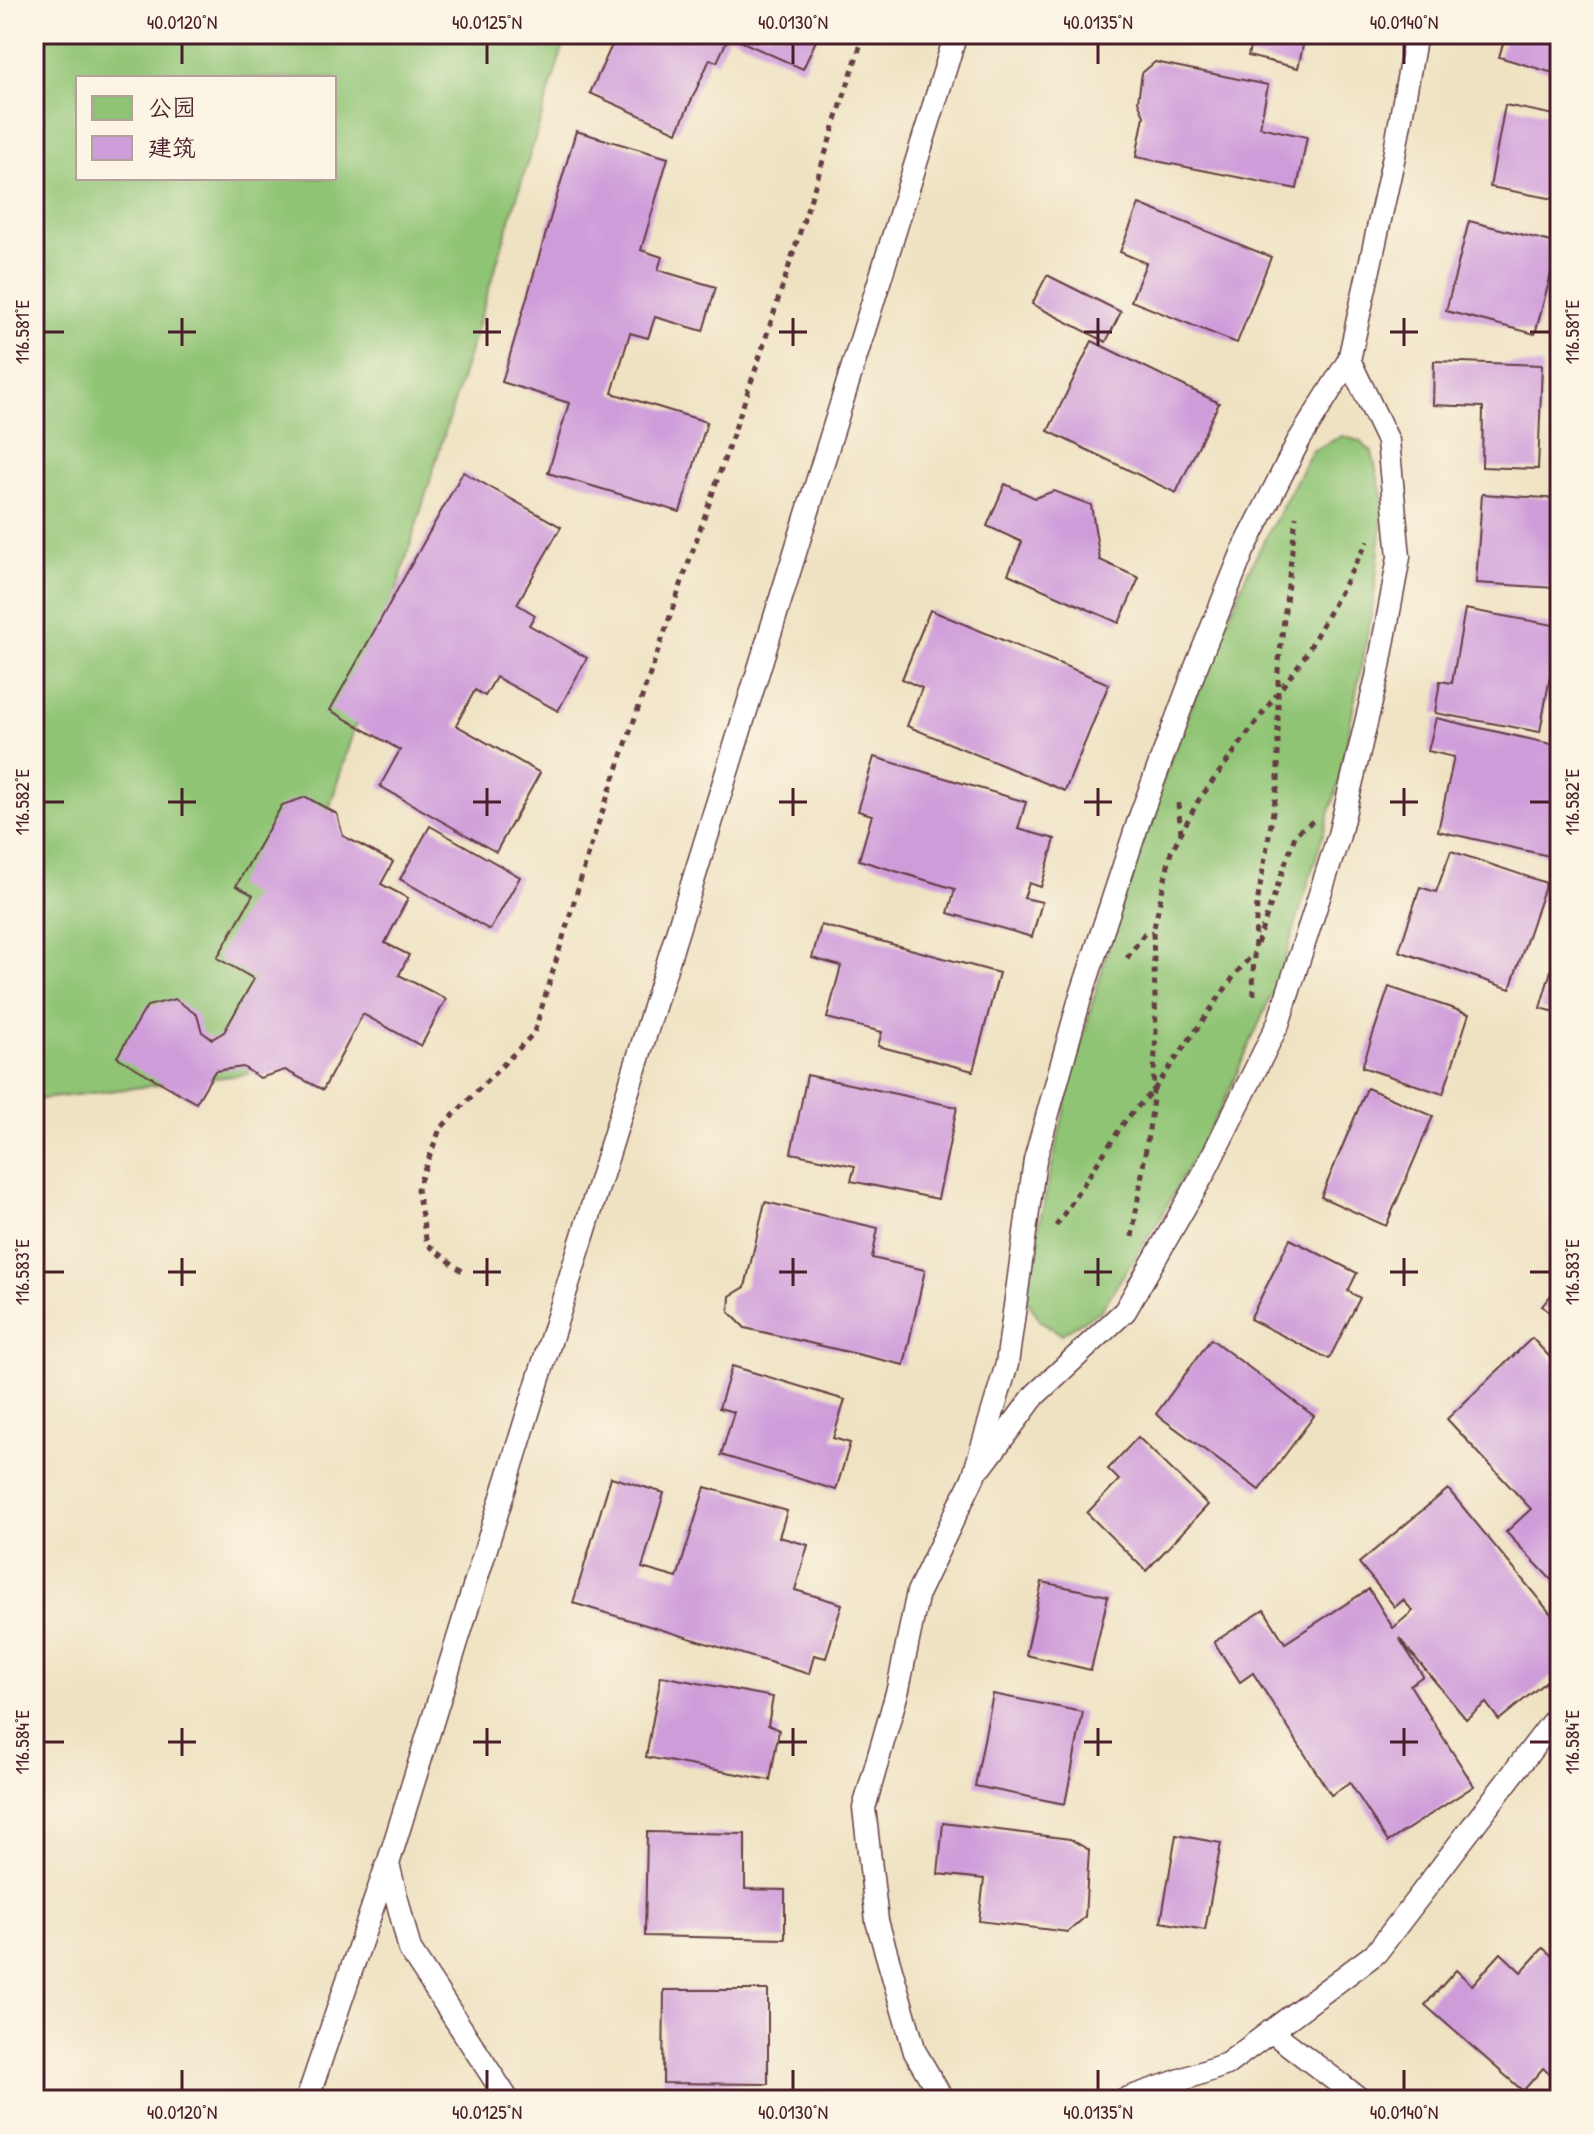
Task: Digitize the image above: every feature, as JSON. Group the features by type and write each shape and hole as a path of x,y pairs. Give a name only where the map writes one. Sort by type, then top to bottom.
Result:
{"lane":[{"path":"307,2100 388,1864 956,34"},
{"path":"943,2100 915,2052 877,1921 864,1808 898,1689 918,1592 973,1478 1007,1364 1035,1160 1079,1002 1140,817 1243,551 1298,442 1349,360 1394,156 1416,34"},
{"path":"973,1478 1035,1395 1125,1311 1204,1173 1278,1024 1339,835 1377,677 1399,557 1388,441 1349,360"},
{"path":"1123,2100 1227,2064 1376,1953 1560,1712"},
{"path":"388,1864 410,1950 508,2100"},
{"path":"1271,2031 1361,2100"}],"path":[{"path":"462,1271 427,1244 417,1189 440,1129 534,1033 594,836 757,365 864,34"},
{"path":"1130,1251 1152,1110 1156,1031 1153,932 1171,852 1198,801 1305,656 1393,494"},
{"path":"1255,1004 1257,904 1278,783 1280,654 1298,505"},
{"path":"1019,1275 1066,1213 1127,1118 1153,1091 1237,972 1254,953 1296,833 1349,794"}],"green space":[{"path":"34,34 567,34 248,1074 34,1100"},
{"path":"1342,436 1359,441 1372,452 1384,504 1373,605 1339,782 1280,976 1223,1104 1156,1225 1101,1310 1061,1334 1041,1321 1026,1299 1072,1076 1125,888 1177,742 1247,573 1312,451"}],"building":[{"path":"617,34 819,34 803,69 729,36 717,62 710,59 677,132 590,93"},
{"path":"1253,34 1315,34 1314,39 1305,37 1298,68 1248,56"},
{"path":"1506,34 1560,34 1560,75 1499,57"},
{"path":"1155,62 1268,85 1260,127 1307,137 1297,189 1136,157 1144,116 1138,101 1142,73"},
{"path":"1505,105 1560,116 1560,200 1490,187"},
{"path":"576,131 668,158 641,250 662,257 658,270 716,287 703,331 655,317 648,338 630,333 612,393 707,422 680,512 548,473 569,403 502,382"},
{"path":"1139,204 1271,257 1237,343 1131,301 1146,263 1120,252"},
{"path":"1469,221 1559,244 1535,334 1446,311"},
{"path":"1047,275 1121,312 1106,342 1032,304"},
{"path":"1092,341 1219,403 1176,493 1048,431"},
{"path":"1434,361 1542,365 1538,469 1482,467 1483,407 1433,405"},
{"path":"463,472 561,527 517,604 535,615 529,625 587,658 558,711 496,677 485,696 475,690 456,725 540,773 496,852 380,786 400,750 330,710"},
{"path":"1005,484 1035,498 1054,491 1091,505 1100,560 1139,578 1119,623 1008,574 1022,542 987,526"},
{"path":"1482,494 1560,499 1555,588 1476,583"},
{"path":"1465,609 1559,626 1540,732 1435,713 1440,681 1452,683"},
{"path":"930,610 1109,684 1065,791 907,726 922,688 902,679"},
{"path":"1436,718 1560,746 1560,829 1554,857 1438,831 1454,757 1428,751"},
{"path":"874,757 1026,802 1018,829 1055,839 1041,887 1029,883 1024,898 1042,902 1032,937 948,913 955,889 859,860 872,815 858,811"},
{"path":"306,797 337,814 343,836 393,862 381,884 408,898 385,943 409,955 399,975 446,999 421,1046 363,1014 323,1090 285,1070 260,1078 243,1067 215,1071 196,1103 117,1057 147,1006 175,999 197,1015 202,1032 212,1039 224,1032 254,979 217,958 253,895 236,886 282,805"},
{"path":"430,826 520,877 490,930 400,879"},
{"path":"1451,851 1546,883 1510,989 1399,951 1420,887 1436,892"},
{"path":"821,925 999,973 973,1071 878,1046 882,1032 827,1018 841,966 812,958"},
{"path":"1560,943 1560,1013 1540,1008"},
{"path":"1389,987 1469,1014 1443,1094 1362,1067"},
{"path":"807,1075 957,1107 938,1199 851,1181 855,1166 791,1153"},
{"path":"1367,1088 1433,1116 1386,1226 1321,1197"},
{"path":"765,1202 878,1228 872,1258 925,1270 904,1365 745,1328 729,1312 730,1296 745,1287"},
{"path":"1290,1239 1357,1273 1348,1291 1360,1298 1329,1359 1250,1319"},
{"path":"1560,1284 1560,1321 1542,1306"},
{"path":"1532,1338 1560,1368 1560,1589 1506,1532 1531,1509 1447,1419"},
{"path":"1211,1339 1314,1416 1259,1490 1156,1414"},
{"path":"732,1366 845,1400 833,1438 850,1443 836,1490 721,1455 734,1412 719,1408"},
{"path":"1138,1437 1208,1505 1146,1571 1087,1513 1119,1480 1108,1469"},
{"path":"611,1477 664,1493 642,1568 677,1578 705,1487 787,1511 779,1537 808,1545 795,1590 842,1604 826,1658 814,1655 809,1674 573,1603"},
{"path":"1448,1489 1560,1625 1560,1670 1499,1720 1486,1703 1466,1719 1399,1638 1423,1676 1410,1685 1474,1786 1388,1842 1350,1783 1331,1795 1253,1673 1240,1682 1214,1642 1264,1610 1285,1643 1369,1589 1393,1628 1413,1611 1403,1600 1395,1607 1359,1563"},
{"path":"1042,1582 1108,1596 1091,1670 1026,1655"},
{"path":"661,1676 773,1697 768,1725 779,1730 770,1780 646,1757"},
{"path":"993,1694 1083,1712 1065,1804 975,1786"},
{"path":"943,1823 1070,1839 1089,1850 1085,1917 1068,1932 979,1921 984,1879 938,1874"},
{"path":"647,1832 745,1834 745,1889 785,1890 785,1939 645,1936"},
{"path":"1176,1835 1221,1843 1205,1930 1161,1922"},
{"path":"1543,1948 1560,1963 1560,2077 1557,2081 1543,2068 1523,2091 1425,2005 1456,1970 1472,1985 1501,1953 1521,1972"},
{"path":"664,1990 768,1990 768,2084 663,2083"}]}
